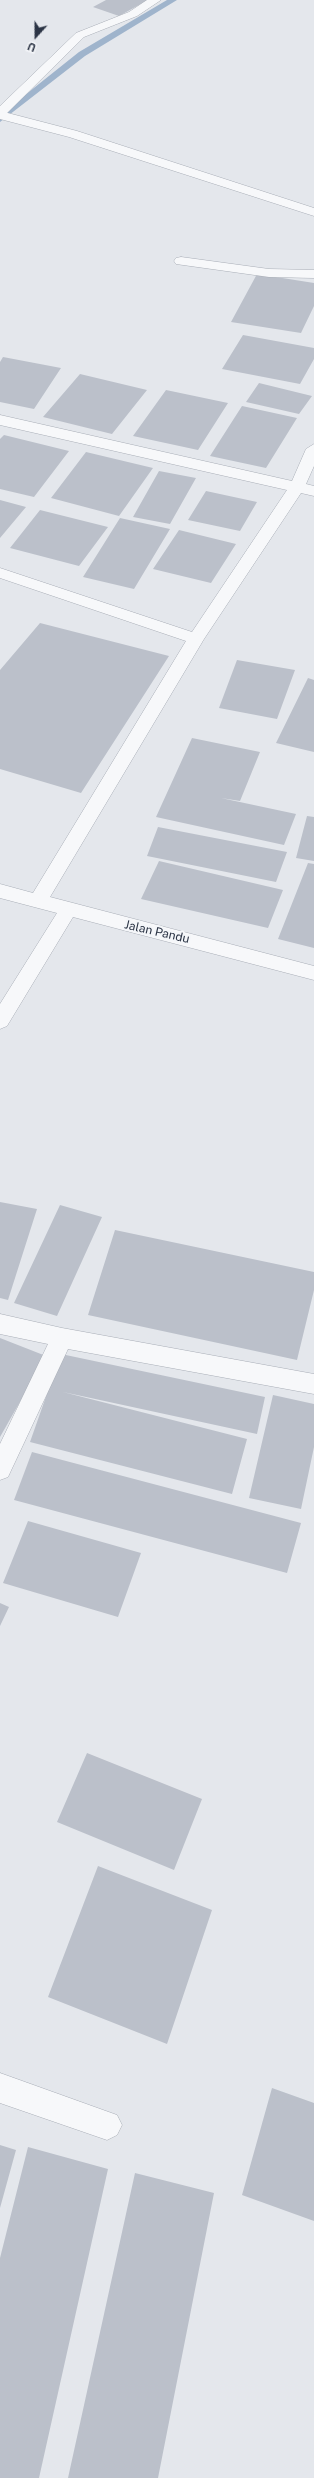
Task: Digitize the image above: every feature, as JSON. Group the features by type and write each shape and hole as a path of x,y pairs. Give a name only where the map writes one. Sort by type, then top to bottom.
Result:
{"street":[{"path":"155,0 133,14 80,35 1,115 72,134 314,212"},
{"path":"181,261 269,274 314,274"},
{"path":"0,420 314,491"},
{"path":"37,902 196,639 297,487 314,449"},
{"path":"0,573 196,639"},
{"name":"Jalan Pandu","path":"0,891 68,910 197,941 314,973"},
{"path":"0,1021 68,910"},
{"path":"0,1324 62,1338 314,1384"},
{"path":"0,1469 62,1338"},
{"path":"0,2088 107,2125"}],"building":[{"path":"106,0 148,0 119,16 93,7"},
{"path":"257,274 314,283 314,306 301,333 231,322"},
{"path":"243,335 314,348 314,359 300,384 222,369"},
{"path":"3,357 61,368 34,409 0,402 0,362"},
{"path":"80,374 147,390 112,434 43,417"},
{"path":"259,383 312,396 299,414 246,402"},
{"path":"166,390 228,403 198,450 133,436"},
{"path":"242,406 297,418 266,468 210,456"},
{"path":"4,435 69,451 34,497 0,489 0,439"},
{"path":"86,452 153,468 119,516 51,498"},
{"path":"159,471 196,478 170,524 133,517"},
{"path":"206,491 257,502 240,531 188,520"},
{"path":"0,500 26,507 0,538"},
{"path":"40,510 108,527 79,566 10,548"},
{"path":"120,518 170,529 134,589 83,577"},
{"path":"179,530 236,544 211,583 153,569"},
{"path":"40,623 169,656 81,793 0,769 0,670"},
{"path":"237,660 295,670 277,719 219,708"},
{"path":"308,678 314,680 314,752 276,743"},
{"path":"192,738 260,752 240,801 221,798 296,814 284,845 156,817"},
{"path":"307,816 314,817 314,861 296,858"},
{"path":"158,827 287,852 276,882 147,856"},
{"path":"159,861 283,890 268,928 141,899"},
{"path":"308,863 314,864 314,948 278,939"},
{"path":"0,1202 37,1209 8,1300 0,1298"},
{"path":"60,1205 102,1217 57,1316 14,1303"},
{"path":"115,1230 314,1272 314,1290 297,1360 88,1315"},
{"path":"0,1338 46,1356 0,1437"},
{"path":"61,1354 265,1397 257,1434 63,1392 247,1439 232,1494 30,1442"},
{"path":"273,1395 314,1404 314,1447 301,1509 249,1498"},
{"path":"32,1452 301,1523 287,1573 14,1500"},
{"path":"28,1521 141,1553 118,1617 3,1583"},
{"path":"0,1603 9,1607 0,1626"},
{"path":"87,1753 202,1799 174,1870 57,1822"},
{"path":"98,1866 212,1910 167,2044 48,1997"},
{"path":"272,2088 314,2103 314,2221 242,2195"},
{"path":"0,2145 16,2150 0,2208"},
{"path":"28,2147 108,2169 39,2478 0,2478 0,2258"},
{"path":"135,2173 214,2193 158,2478 68,2478"}],"waterway":[{"path":"0,119 82,54 173,0"}]}
